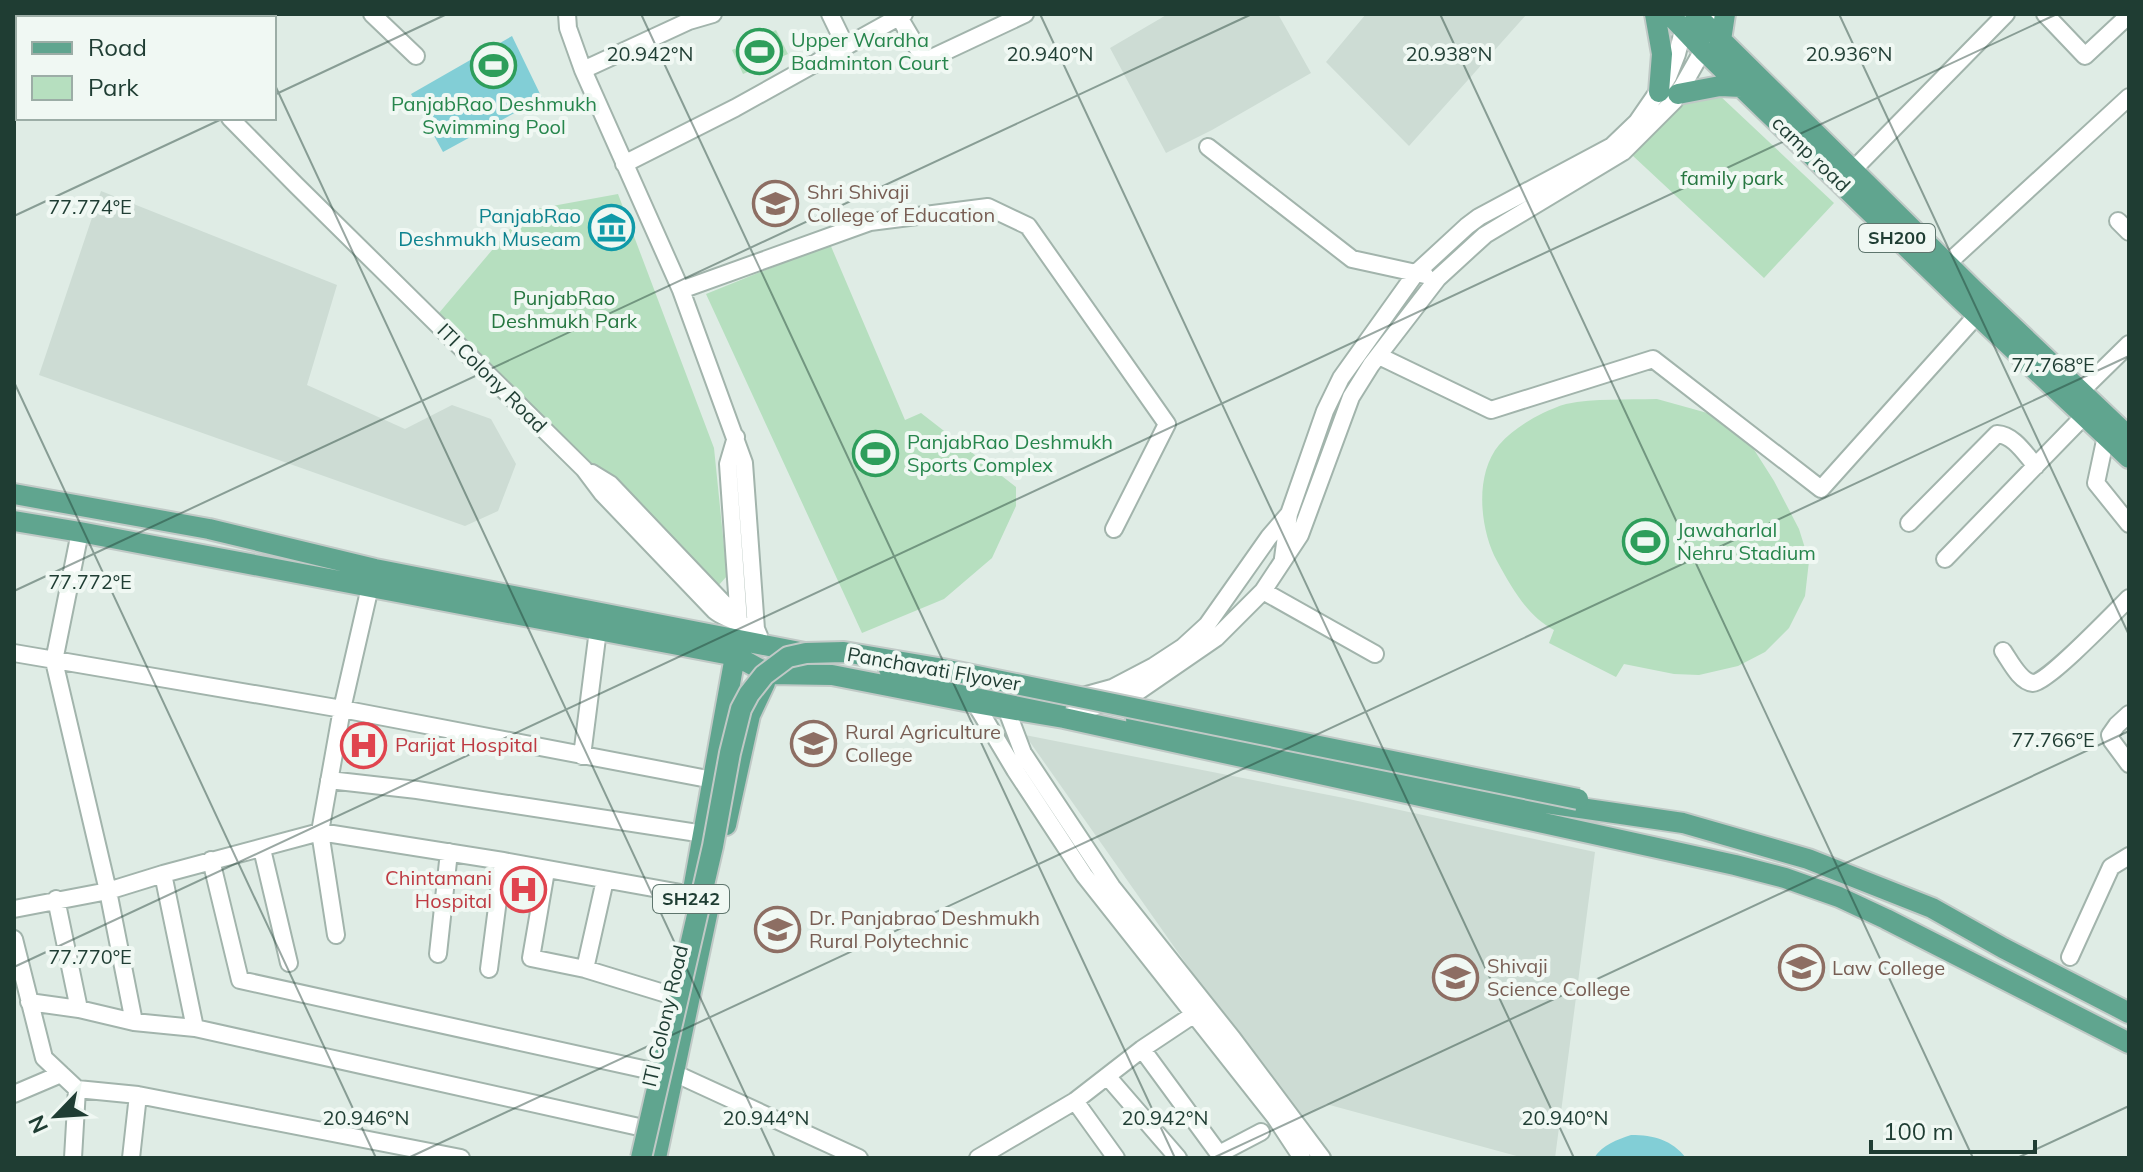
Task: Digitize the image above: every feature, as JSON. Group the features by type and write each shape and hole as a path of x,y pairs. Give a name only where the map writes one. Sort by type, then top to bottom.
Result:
{"main road":[{"path":"1655,14 1669,93 1720,86 1742,87"},
{"name":"camp road","path":"1669,14 1702,27 1852,171 1947,264 2129,458"},
{"path":"1702,27 1725,14"},
{"name":"camp road","path":"1702,27 1742,87 1977,315 2078,403 2129,437"},
{"path":"14,494 209,529 587,622"},
{"path":"14,521 370,587 587,622 745,637 973,694"},
{"path":"745,637 769,674"},
{"path":"745,637 769,674"},
{"name":"ITI Colony Road","path":"632,1158 692,895 713,780 745,637"},
{"name":"Panchavati Flyover","path":"641,1158 713,846 741,709 764,675 788,657 844,652 1086,703 1578,799 1602,811"},
{"path":"769,674 832,675 1005,700 1064,718 1682,852 1785,878 1839,897 1886,919 2129,1043"},
{"path":"750,715 769,674"},
{"path":"750,715 772,694 795,681 832,675"},
{"path":"1005,700 1086,703 1539,802 1683,823 1808,859 1895,892 1932,908 2129,1013"},
{"name":"SH242","path":"656,1158 750,715"}],"street":[{"path":"372,14 416,56"},
{"path":"567,14 568,28 583,70 681,290 744,463 745,637"},
{"path":"583,70 689,21 713,14"},
{"path":"830,14 846,47"},
{"path":"624,164 735,108 902,15 925,61 1025,14"},
{"path":"1852,171 2006,14"},
{"path":"2055,18 2085,56 2129,15"},
{"path":"1283,559 1289,514 1325,411 1341,378 1416,273 1479,217 1612,146 1669,93 1702,27"},
{"path":"1064,718 1086,703 1139,691 1216,638 1263,591 1304,528 1351,397 1371,365 1438,278 1485,235 1623,152 1674,101 1669,93 1668,77 1702,27"},
{"path":"1947,264 2129,97"},
{"name":"ITI Colony Road","path":"232,120 584,469 602,493 715,611 745,637"},
{"path":"1208,147 1352,259 1438,278"},
{"path":"681,290 870,222 988,207 1028,226 1167,424 1114,529"},
{"path":"1379,356 1491,410 1653,359 1821,489 1977,315"},
{"path":"1945,559 2036,466 2078,403 2129,344"},
{"path":"1909,523 1997,434 2010,437 2036,466"},
{"path":"2106,436 2096,483 2129,524"},
{"name":"Panchavati Flyover","path":"1086,703 1154,666 1183,647 1207,625 1269,537 1289,514"},
{"path":"80,532 54,661 108,891 134,1022"},
{"path":"336,935 320,832 342,709 370,587"},
{"path":"1263,591 1375,654"},
{"path":"2003,651 2024,679 2039,682 2129,598"},
{"path":"582,756 587,622"},
{"path":"14,653 342,709 713,780"},
{"path":"973,694 1015,770 1084,875 1233,1039 1319,1157"},
{"path":"1005,700 1023,753 1193,1015 1275,1117 1302,1158"},
{"path":"2129,714 2110,735 2129,764"},
{"path":"329,780 417,790 704,834"},
{"path":"14,909 108,891 320,832 692,895"},
{"path":"262,849 289,963"},
{"path":"438,954 449,852"},
{"path":"2070,957 2111,867 2129,856"},
{"path":"211,860 240,980 652,1071"},
{"path":"489,969 503,861"},
{"path":"546,871 531,958 585,969 670,995"},
{"path":"163,874 195,1028"},
{"path":"585,969 605,880"},
{"path":"56,899 79,1009"},
{"path":"14,939 44,1058 77,1089 138,1095 461,1158"},
{"path":"29,1002 79,1009 134,1022 195,1028 639,1127"},
{"path":"978,1158 1075,1101 1142,1049 1193,1015"},
{"path":"1142,1049 1219,1154 1261,1132"},
{"path":"674,1073 859,1158"},
{"path":"14,1094 61,1074"},
{"path":"1107,1076 1178,1158"},
{"path":"73,1158 77,1089"},
{"path":"131,1158 138,1095"},
{"path":"1075,1101 1116,1158"}],"shaded area":[{"path":"1168,14 1278,14 1311,73 1166,153 1110,48"},
{"path":"1366,14 1527,14 1409,146 1326,62"},
{"path":"101,191 337,285 307,385 405,429 452,405 491,419 516,464 498,511 465,526 39,375"},
{"path":"1025,735 1344,798 1595,852 1555,1158 1524,1158 1326,1104 1296,1120"}],"green space":[{"name":"Upper Wardha Badminton Court","path":"776,30 788,54 743,74 732,50"},
{"name":"family park","path":"1702,79 1834,203 1764,278 1632,155"},
{"name":"PunjabRao Deshmukh Park","path":"618,194 714,448 727,576 718,586 706,587 439,313 525,211"},
{"name":"PanjabRao Deshmukh Sports Complex","path":"830,244 905,420 921,413 1016,487 1016,506 992,558 944,599 862,633 706,294"},
{"name":"Jawaharlal Nehru Stadium","path":"1657,399 1711,414 1753,448 1799,529 1809,561 1805,596 1789,628 1765,652 1738,666 1699,675 1674,674 1624,664 1616,677 1549,643 1554,630 1536,617 1521,600 1491,548 1484,519 1483,487 1491,457 1499,445 1543,413 1577,402"}],"water":[{"name":"PanjabRao Deshmukh Swimming Pool","path":"512,36 542,98 443,152 411,94"},
{"path":"1631,1135 1662,1140 1686,1158 1594,1158 1606,1146"}],"place":[{"name":"Upper Wardha Badminton Court","path":"760,52"},
{"name":"PanjabRao Deshmukh Swimming Pool","path":"494,65"},
{"name":"Shri Shivaji College of Education","path":"776,204"},
{"name":"PanjabRao Deshmukh Museam","path":"612,228"},
{"name":"PanjabRao Deshmukh Sports Complex","path":"876,454"},
{"name":"Jawaharlal Nehru Stadium","path":"1646,542"},
{"name":"Rural Agriculture College","path":"814,744"},
{"name":"Parijat Hospital","path":"364,745"},
{"name":"Chintamani Hospital","path":"523,889"},
{"name":"Dr. Panjabrao Deshmukh Rural Polytechnic","path":"778,930"},
{"name":"Law College","path":"1801,968"},
{"name":"Shivaji Science College","path":"1456,978"}]}
